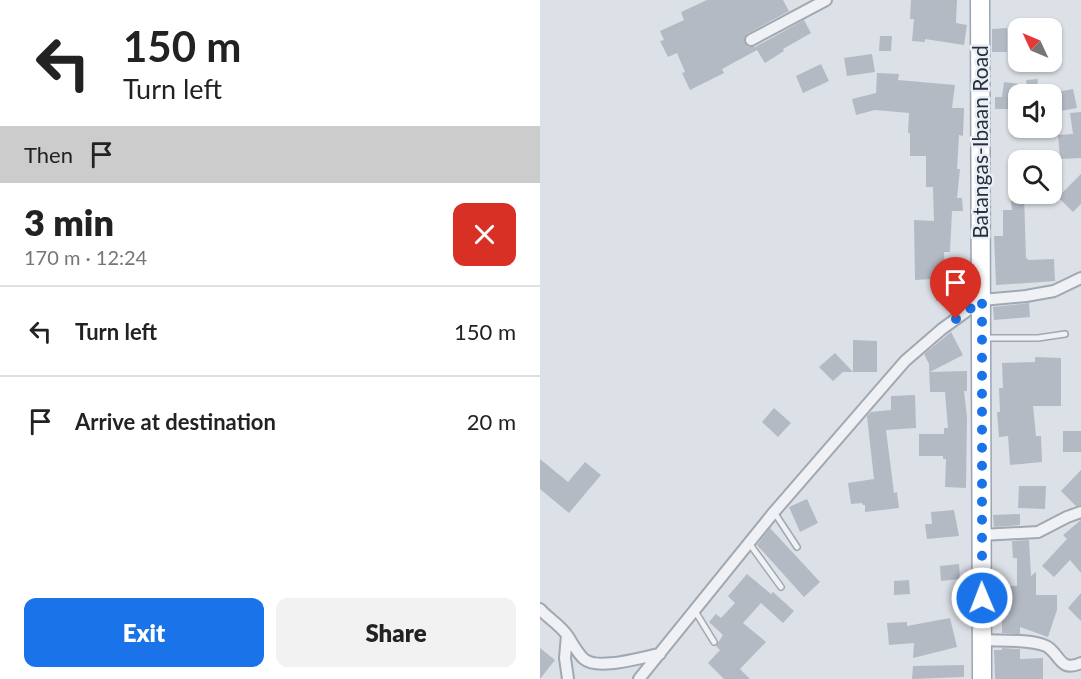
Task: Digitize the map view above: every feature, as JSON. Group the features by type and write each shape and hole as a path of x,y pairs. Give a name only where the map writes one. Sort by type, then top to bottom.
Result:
{"main road":[{"name":"Batangas-Ibaan Road","path":"980,0 982,679"}],"street":[{"path":"751,40 826,0"},
{"path":"639,679 774,512 904,361 982,300 1054,291 1081,278"},
{"path":"981,535 1038,532 1081,512"},
{"path":"540,609 560,625 584,659 594,664 660,654"},
{"path":"567,635 565,658 568,679"},
{"path":"983,640 1044,645 1066,665 1074,666 1081,663"}],"lane":[{"path":"982,338 1038,338 1065,334"},
{"path":"774,512 797,547"},
{"path":"749,543 781,587"},
{"path":"695,611 714,642"}],"building":[{"path":"707,0 783,0 789,11 747,34 744,40 748,47 755,47 804,20 811,33 783,49 784,51 765,63 757,50 722,69 724,73 690,90 682,73 685,72 677,53 668,57 660,41 664,40 660,31 684,20 681,12"},
{"path":"911,0 957,0 956,23 967,25 964,45 925,39 925,42 912,41 914,19 910,19"},
{"path":"1007,28 1007,52 992,52 992,29"},
{"path":"880,36 892,36 891,51 879,51"},
{"path":"872,54 875,72 847,76 844,58"},
{"path":"821,64 829,81 803,93 796,76"},
{"path":"877,73 899,74 898,80 955,85 952,108 964,108 963,136 959,135 957,169 960,169 957,198 962,198 963,211 952,211 950,252 944,252 946,285 959,284 961,297 936,301 933,279 915,280 914,220 934,221 933,187 926,187 926,156 910,156 909,113 875,110 856,115 852,99 876,93"},
{"path":"1038,79 1037,84 1027,84 1026,80"},
{"path":"1004,82 1019,84 1008,84 1008,109 995,109 995,97 1002,97"},
{"path":"1073,89 1077,108 1062,111 1062,91"},
{"path":"1081,112 1081,158 1062,159 1058,138 1062,138 1062,135 1073,134 1070,113"},
{"path":"1081,174 1081,204 1073,212 1062,201 1062,193"},
{"path":"1011,204 1024,204 1026,259 1054,259 1055,281 996,285 994,236 1003,236 1003,210 1012,210"},
{"path":"1029,303 1030,317 994,320 993,307"},
{"path":"951,332 963,355 930,372 967,371 967,391 964,391 967,417 966,488 945,487 946,459 943,459 943,456 919,456 919,434 944,434 944,428 948,428 945,392 930,392 929,364 924,354"},
{"path":"853,340 877,341 877,372 853,372"},
{"path":"835,353 853,372 843,372 833,381 819,367"},
{"path":"1035,357 1061,358 1061,406 1033,406 1036,436 1041,436 1042,462 1010,465 1008,436 999,437 997,412 1000,412 999,388 1003,388 1002,363 1035,362"},
{"path":"915,395 916,428 886,430 894,493 897,492 899,508 865,512 865,505 862,503 851,504 848,483 874,479 867,416 871,412 891,410 891,396"},
{"path":"774,408 791,423 778,437 762,422"},
{"path":"1063,431 1081,431 1081,452 1063,452"},
{"path":"540,459 568,482 585,462 601,475 569,513 540,489"},
{"path":"1081,470 1081,505 1076,506 1061,491"},
{"path":"1019,486 1046,486 1045,509 1018,508"},
{"path":"807,499 818,523 800,532 789,507"},
{"path":"954,510 959,536 927,539 925,524 932,524 931,512"},
{"path":"1020,514 1020,525 994,527 993,515"},
{"path":"1081,520 1081,573 1070,560 1054,577 1042,566 1067,539 1063,535"},
{"path":"770,528 820,582 804,597 757,545"},
{"path":"1029,540 1031,576 1036,572 1036,595 1057,595 1057,610 1048,637 1020,627 1020,634 1002,633 1002,585 1017,586 1017,558 1013,558 1012,541"},
{"path":"959,564 960,579 941,581 940,566"},
{"path":"747,574 771,594 773,592 794,611 783,623 761,603 743,623 766,642 740,669 750,679 724,679 708,663 720,650 716,646 723,635 709,622 716,614 721,618 735,603 728,596"},
{"path":"909,580 910,594 894,595 894,581"},
{"path":"1081,593 1081,621 1068,608"},
{"path":"950,618 957,647 913,658 914,643 889,645 887,623 907,622 907,626"},
{"path":"540,648 555,660 540,679"},
{"path":"1002,648 1020,649 1020,659 1043,658 1043,679 995,679 994,650 1002,650"},
{"path":"964,665 964,677 912,679 913,666"}],"route":[{"path":"956,319 982,300 982,598"}]}
